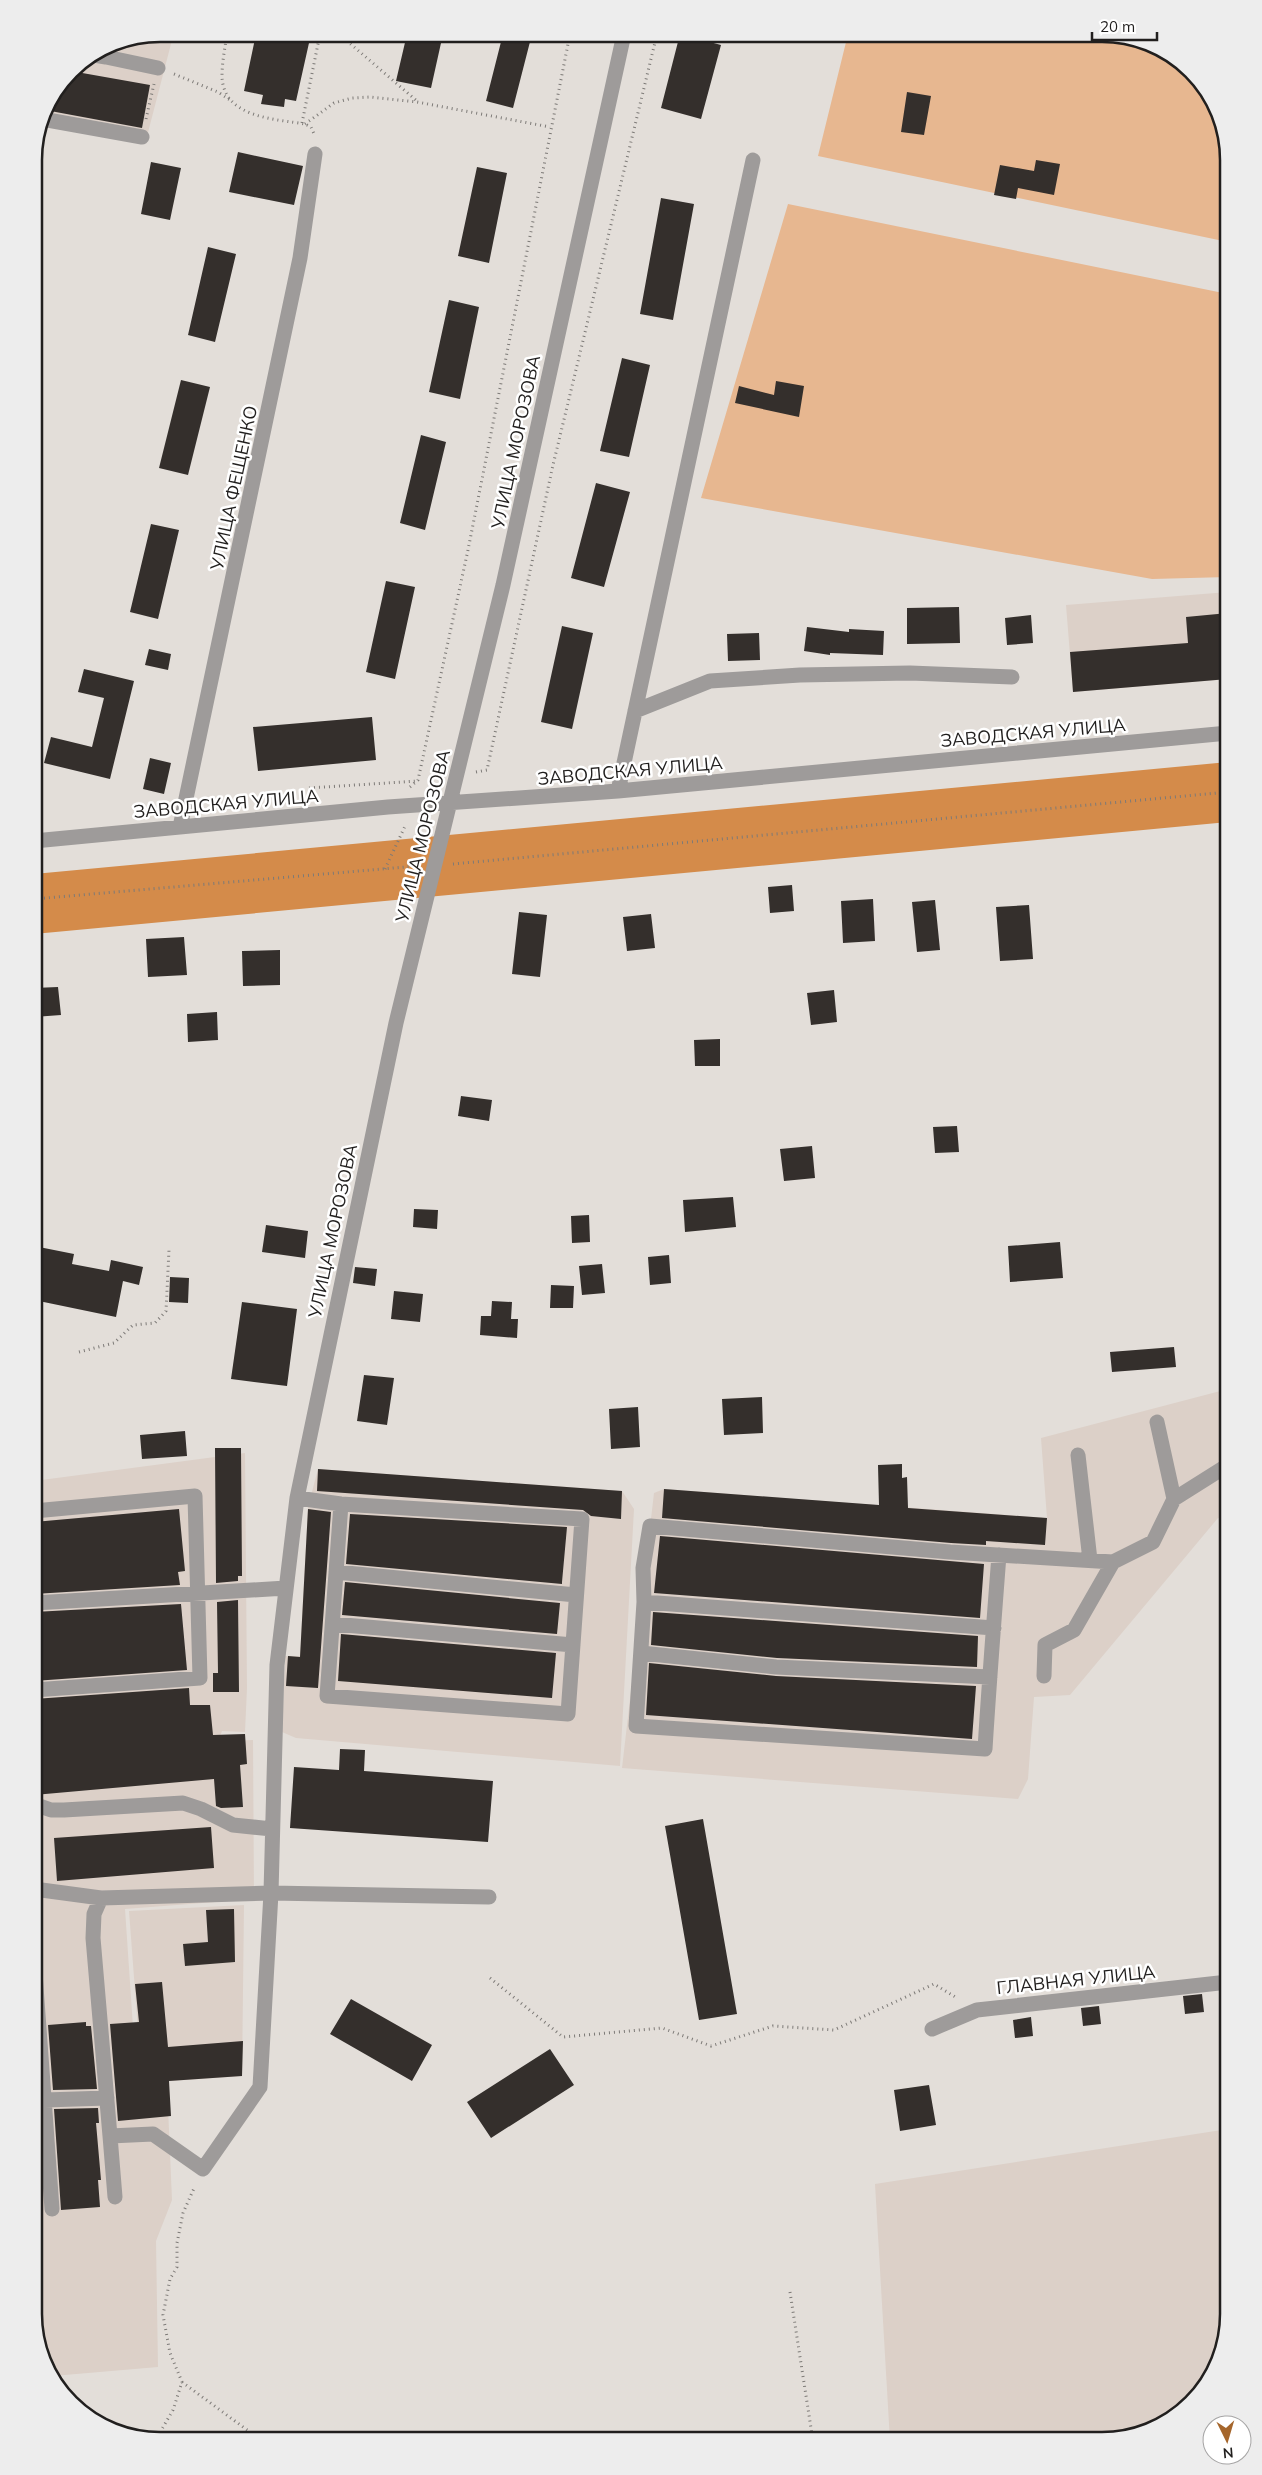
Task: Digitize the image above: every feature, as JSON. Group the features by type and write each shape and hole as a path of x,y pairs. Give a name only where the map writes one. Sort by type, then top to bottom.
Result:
{"street":[{"name":"УЛИЦА МОРОЗОВА","path":"203,2169 260,2087 271,1893 279,1650 297,1498 396,1023 503,585 622,43"},
{"path":"109,55 158,68"},
{"path":"50,120 142,137"},
{"name":"УЛИЦА ФЕЩЕНКО","path":"180,827 300,258 315,154"},
{"path":"618,791 753,160"},
{"path":"635,711 710,681 800,675 910,673 1012,677"},
{"name":"ЗАВОДСКАЯ УЛИЦА","path":"43,840 388,807 618,791 1220,734"},
{"path":"1157,1422 1174,1499"},
{"path":"1078,1455 1090,1560"},
{"path":"999,1555 985,1749 636,1726 644,1602 643,1568 650,1526 999,1555 1113,1562 1153,1542 1174,1499 1220,1470"},
{"path":"43,1510 195,1496 200,1678 43,1689"},
{"path":"297,1498 341,1504 582,1519 568,1714 327,1696 341,1504"},
{"path":"1044,1676 1045,1644 1074,1630 1113,1562"},
{"path":"336,1572 576,1595"},
{"path":"43,1602 286,1588"},
{"path":"644,1602 994,1628"},
{"path":"332,1624 572,1645"},
{"path":"641,1653 776,1667 990,1677"},
{"path":"43,1807 51,1810 64,1810 182,1802 233,1825 272,1830"},
{"path":"43,1890 101,1898 271,1893 490,1897"},
{"path":"101,1898 94,1914 93,1938 115,2197"},
{"name":"ГЛАВНАЯ УЛИЦА","path":"932,2029 977,2010 1220,1983"},
{"path":"43,2074 52,2210"},
{"path":"45,2100 107,2098"},
{"path":"110,2136 153,2134 203,2169"}],"path":[{"path":"226,43 222,78 230,100"},
{"path":"303,123 318,43"},
{"path":"349,43 417,102"},
{"path":"406,791 418,780 470,541 568,43"},
{"path":"458,774 487,770 553,465 655,43"},
{"path":"142,137 158,68 218,92 250,114 303,123 314,134 315,154"},
{"path":"303,123 334,103 352,98 417,102 550,128"},
{"path":"309,788 418,780"},
{"path":"43,898 435,865 1220,793"},
{"path":"385,868 408,820"},
{"path":"79,1352 114,1343 133,1325 156,1323 166,1311 169,1250"},
{"path":"490,1978 563,2037 662,2028 711,2046 773,2026 834,2030 934,1984"},
{"path":"203,2169 182,2212 176,2244 177,2267 170,2279 163,2315 170,2353 182,2382 250,2432"},
{"path":"790,2292 813,2432"},
{"path":"160,2432 173,2410 182,2382"}],"shaded area":[{"path":"171,43 145,144 48,126 51,115 62,95 77,77 95,62 115,51 137,45"},
{"path":"846,43 1109,43 1132,47 1147,51 1161,58 1185,77 1204,101 1211,115 1217,137 1220,160 1220,240 818,156"},
{"path":"788,204 1220,292 1220,577 1152,579 701,498"},
{"path":"1220,593 1220,680 1073,692 1066,605"},
{"path":"1220,763 1220,823 43,933 43,873"},
{"path":"1220,1391 1220,1518 1218,1518 1070,1695 1034,1697 1028,1779 1018,1799 622,1768 654,1493 664,1489 1047,1518 1041,1438"},
{"path":"245,1453 247,1688 245,1732 222,1731 214,1752 43,1760 43,1480"},
{"path":"318,1469 622,1491 634,1509 620,1766 296,1738 282,1732 285,1656 300,1656 308,1507"},
{"path":"253,1740 254,1899 125,1909 137,2086 167,2084 172,2200 156,2241 158,2367 59,2375 51,2360 43,2322 43,1764 218,1754 224,1741"},
{"path":"244,1905 242,2076 142,2083 129,1911"},
{"path":"1220,2130 1220,2315 1213,2353 1200,2380 1179,2403 1161,2417 1147,2424 1125,2430 1102,2432 889,2432 875,2184"}],"building":[{"path":"254,43 309,43 296,101 285,99 284,107 261,104 263,95 244,91"},
{"path":"405,43 441,43 431,88 396,81"},
{"path":"501,43 530,43 513,108 486,101"},
{"path":"678,43 714,43 721,45 701,119 661,108"},
{"path":"82,73 150,85 142,128 53,111 62,95"},
{"path":"907,92 931,96 924,135 901,132"},
{"path":"238,152 303,166 294,205 229,192"},
{"path":"1036,160 1060,164 1054,195 1018,188 1016,199 994,195 1000,165 1034,171"},
{"path":"151,162 181,168 170,220 141,214"},
{"path":"477,167 507,173 489,263 458,256"},
{"path":"661,198 694,204 673,320 640,314"},
{"path":"208,247 236,254 215,342 188,335"},
{"path":"449,300 479,307 460,399 429,392"},
{"path":"622,358 650,365 629,457 600,451"},
{"path":"181,380 210,387 188,475 159,468"},
{"path":"776,381 804,386 799,417 735,403 739,386 774,395"},
{"path":"421,435 446,442 425,530 400,523"},
{"path":"596,483 630,492 604,587 571,578"},
{"path":"151,524 179,530 158,619 130,612"},
{"path":"386,581 415,587 395,679 366,672"},
{"path":"959,607 960,643 907,644 907,608"},
{"path":"1220,614 1220,680 1073,692 1070,652 1188,643 1186,617"},
{"path":"1031,615 1033,643 1007,645 1005,618"},
{"path":"562,626 593,633 572,729 541,722"},
{"path":"807,627 849,632 849,629 884,631 883,655 830,653 830,655 804,651"},
{"path":"759,633 760,660 728,661 727,634"},
{"path":"149,649 171,654 168,670 145,665"},
{"path":"84,669 134,681 110,779 44,763 51,737 92,747 104,698 78,692"},
{"path":"372,717 376,760 258,771 253,727"},
{"path":"150,758 171,763 164,794 143,789"},
{"path":"792,885 794,911 770,913 768,887"},
{"path":"873,899 875,941 843,943 841,901"},
{"path":"935,900 940,950 917,952 912,902"},
{"path":"1029,905 1033,959 1000,961 996,907"},
{"path":"519,912 547,915 540,977 512,974"},
{"path":"651,914 655,948 627,951 623,917"},
{"path":"184,937 187,975 148,977 146,939"},
{"path":"280,950 280,985 243,986 242,951"},
{"path":"58,987 61,1015 43,1016 43,988"},
{"path":"834,990 837,1022 811,1025 807,993"},
{"path":"217,1012 218,1040 188,1042 187,1014"},
{"path":"720,1039 720,1066 695,1066 694,1040"},
{"path":"461,1096 492,1100 489,1121 458,1116"},
{"path":"957,1126 959,1152 935,1153 933,1127"},
{"path":"812,1146 815,1178 784,1181 780,1149"},
{"path":"733,1197 736,1227 685,1232 683,1200"},
{"path":"414,1209 438,1210 437,1229 413,1227"},
{"path":"589,1215 590,1242 572,1243 571,1216"},
{"path":"266,1225 308,1231 305,1258 262,1252"},
{"path":"1060,1242 1063,1278 1010,1282 1008,1246"},
{"path":"43,1248 74,1254 72,1264 109,1271 111,1260 143,1267 139,1285 123,1281 116,1317 43,1302"},
{"path":"669,1255 671,1283 650,1285 648,1257"},
{"path":"602,1264 605,1293 582,1295 579,1266"},
{"path":"355,1267 377,1269 375,1286 353,1283"},
{"path":"170,1277 189,1278 188,1303 169,1302"},
{"path":"551,1285 574,1286 573,1308 550,1308"},
{"path":"394,1291 423,1294 420,1322 391,1319"},
{"path":"492,1301 512,1302 511,1319 518,1319 517,1338 480,1335 481,1316 491,1316"},
{"path":"242,1302 297,1309 287,1386 231,1379"},
{"path":"1174,1347 1176,1367 1112,1372 1110,1352"},
{"path":"364,1375 394,1378 387,1425 357,1421"},
{"path":"762,1397 763,1433 724,1435 722,1399"},
{"path":"638,1407 640,1447 611,1449 609,1409"},
{"path":"185,1431 187,1456 142,1459 140,1435"},
{"path":"215,1448 241,1448 242,1576 238,1576 238,1581 216,1583"},
{"path":"902,1464 902,1478 907,1477 908,1508 1047,1518 1045,1545 986,1541 986,1545 951,1543 662,1518 664,1489 879,1505 878,1465"},
{"path":"318,1469 622,1491 621,1519 591,1516 583,1510 317,1491"},
{"path":"179,1509 185,1571 178,1572 180,1585 43,1593 43,1521"},
{"path":"308,1509 331,1512 318,1688 286,1686 288,1656 300,1657"},
{"path":"350,1514 567,1527 562,1584 346,1564"},
{"path":"660,1536 984,1564 980,1618 654,1593"},
{"path":"345,1582 560,1603 557,1634 342,1615"},
{"path":"238,1600 239,1692 213,1692 213,1673 218,1673 217,1602"},
{"path":"181,1604 187,1670 43,1680 43,1612"},
{"path":"653,1612 978,1636 977,1667 777,1658 651,1645"},
{"path":"341,1634 556,1653 552,1698 338,1681"},
{"path":"649,1663 776,1676 976,1686 972,1739 646,1715"},
{"path":"189,1688 190,1705 210,1705 213,1735 245,1734 247,1764 240,1765 243,1807 221,1808 216,1806 214,1779 43,1794 43,1698"},
{"path":"340,1749 365,1750 364,1771 493,1781 488,1842 290,1828 294,1767 339,1770"},
{"path":"703,1819 737,2014 699,2020 665,1826"},
{"path":"211,1827 214,1868 57,1881 54,1838"},
{"path":"234,1909 235,1962 185,1966 183,1944 208,1942 206,1910"},
{"path":"162,1982 168,2047 243,2041 242,2076 169,2081 171,2116 118,2121 110,2024 139,2022 135,1984"},
{"path":"1202,1994 1204,2012 1185,2014 1183,1996"},
{"path":"351,1999 432,2045 412,2081 330,2034"},
{"path":"1099,2006 1101,2024 1083,2026 1081,2008"},
{"path":"1031,2017 1033,2036 1015,2038 1013,2020"},
{"path":"86,2022 86,2026 91,2026 97,2089 53,2090 48,2025"},
{"path":"550,2049 574,2085 491,2138 467,2102"},
{"path":"929,2085 936,2125 900,2131 894,2090"},
{"path":"98,2108 99,2123 96,2123 101,2180 98,2180 100,2207 61,2210 54,2109"}]}
